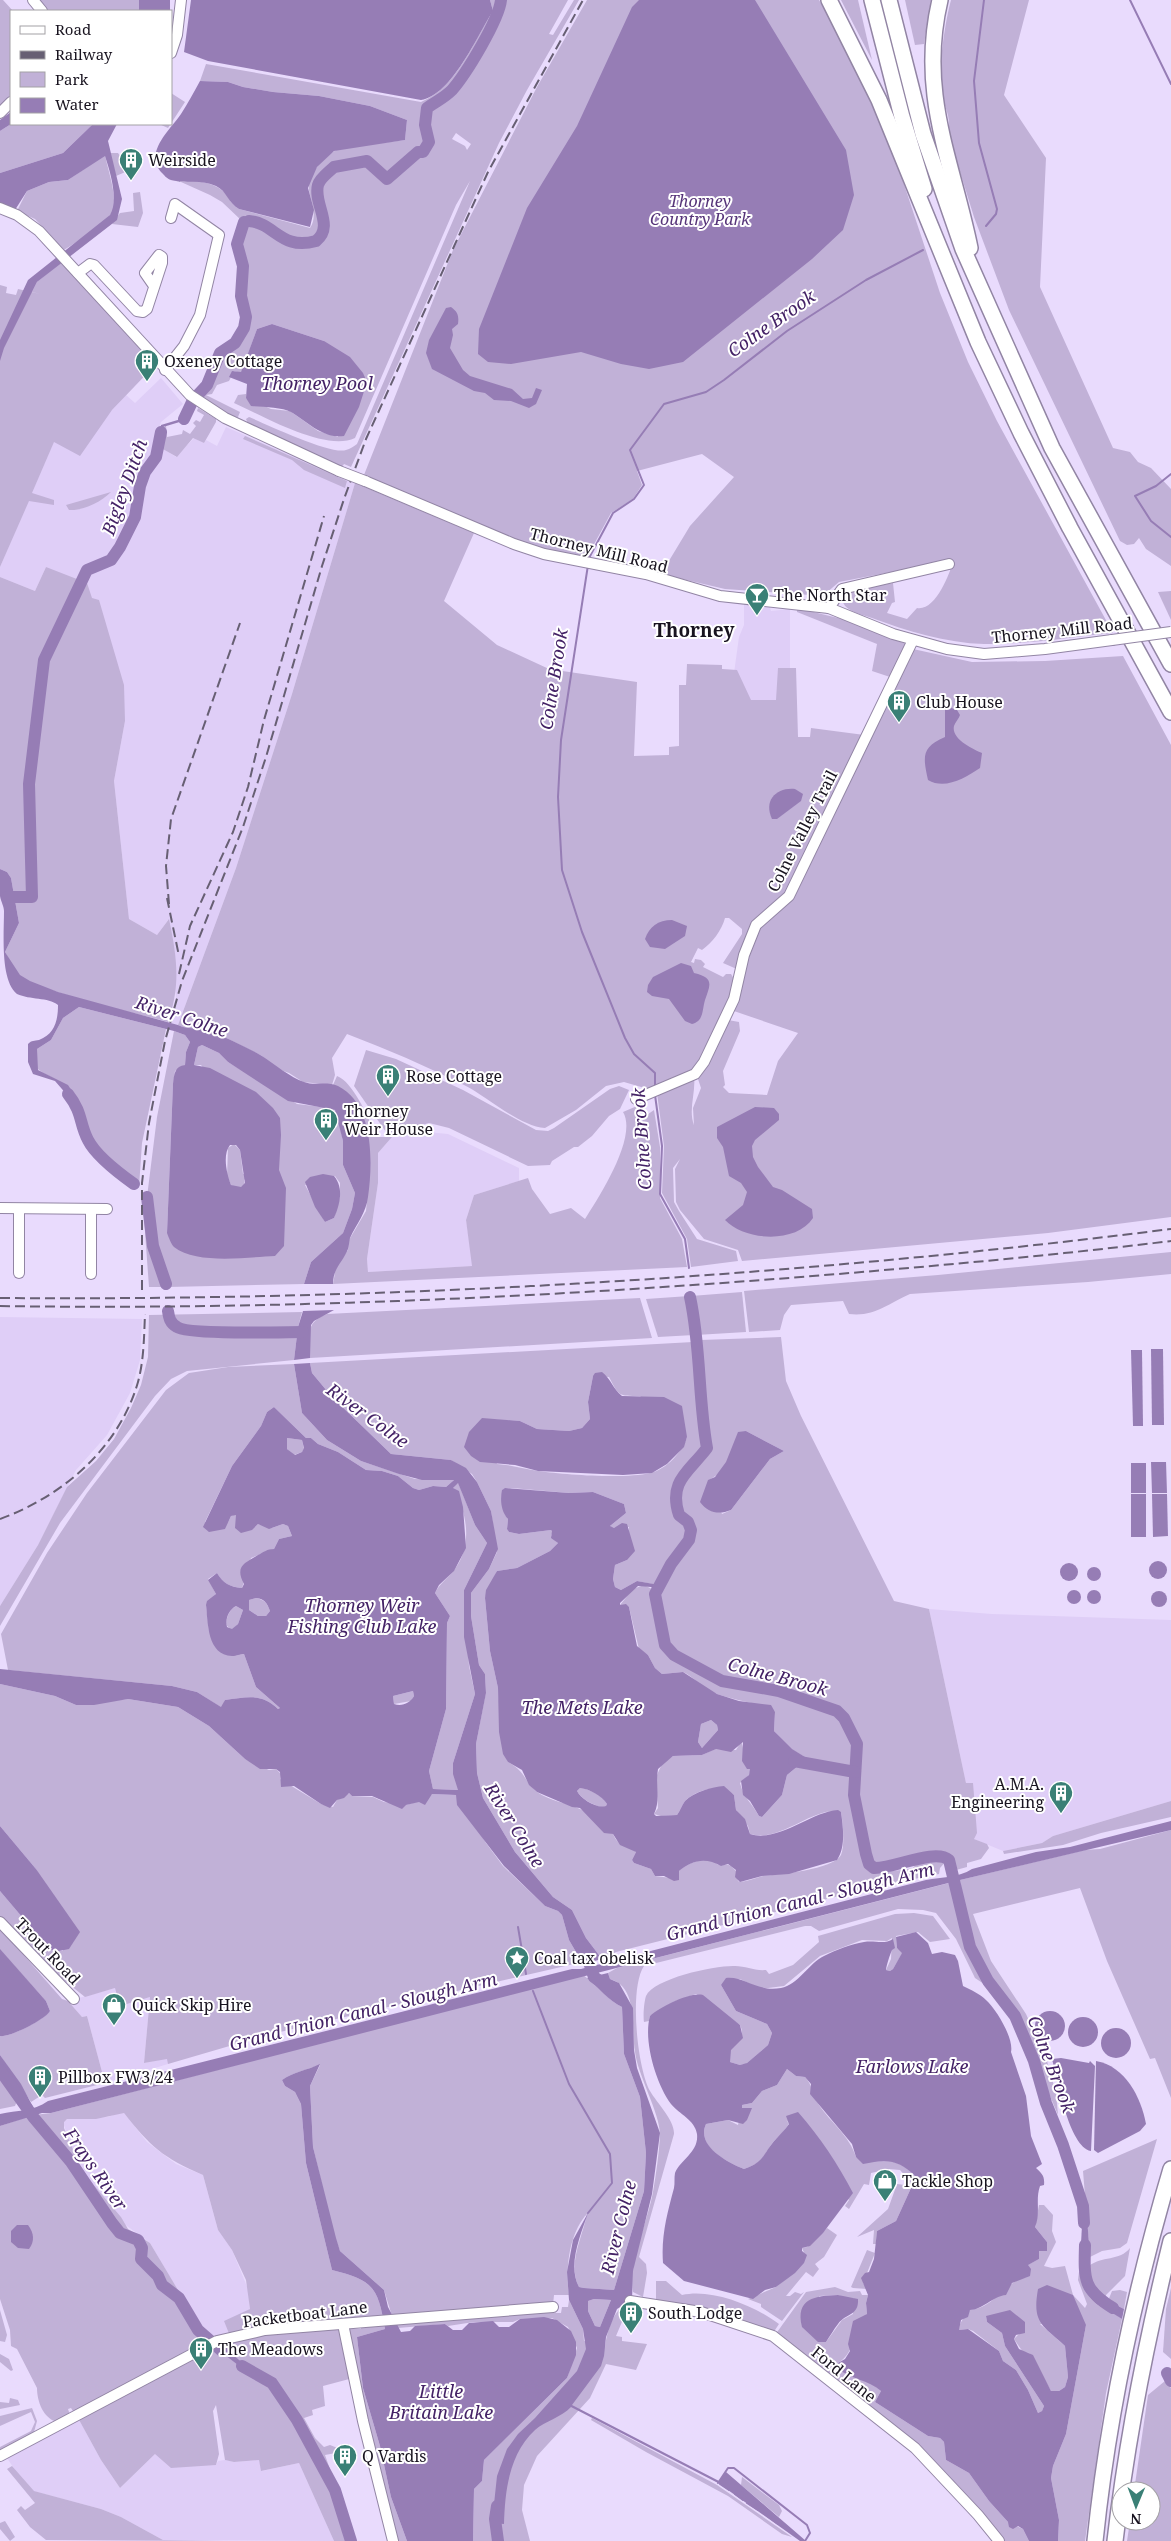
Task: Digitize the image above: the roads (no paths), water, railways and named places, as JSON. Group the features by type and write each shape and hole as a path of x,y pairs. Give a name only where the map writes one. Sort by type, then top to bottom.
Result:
{"highway":[{"path":"829,0 874,90 916,195 933,229 978,342 1029,450 1171,712"},
{"path":"872,0 933,229"},
{"path":"889,0 911,90 940,186 960,241 1022,386 1052,448 1171,664"},
{"path":"940,0 933,41 933,90 940,135 965,226 975,274"},
{"path":"1095,2541 1099,2500 1125,2349 1153,2230 1171,2169"},
{"path":"1115,2541 1123,2473 1144,2351 1171,2242"}],"street":[{"path":"33,0 41,10"},
{"path":"172,50 177,35 181,0"},
{"path":"0,113 10,103"},
{"path":"165,370 184,346 200,316 219,235 174,204 171,218"},
{"name":"Thorney Mill Road","path":"0,208 12,212 34,227 56,248 165,370 194,398 225,418 339,471 514,544 544,554 646,574 720,596 829,608 913,641 947,649 984,654 1045,649 1171,632"},
{"path":"78,273 90,264 94,265 139,312 147,309 154,286"},
{"path":"829,608 842,589 949,564"},
{"name":"Colne Valley Trail","path":"636,1099 695,1074 704,1062 734,999 744,955 756,925 789,896 913,641"},
{"path":"0,1208 107,1209"},
{"path":"19,1209 19,1272"},
{"path":"90,1209 90,1274"},
{"name":"Trout Road","path":"0,1922 74,2000"},
{"name":"Ford Lane","path":"630,2301 700,2312 773,2336 915,2448 978,2515 999,2541"},
{"name":"Packetboat Lane","path":"0,2456 214,2343 265,2330 553,2307"},
{"path":"343,2324 363,2421 393,2541"}],"water":[{"path":"139,0 170,0 170,10 139,10"},
{"path":"191,0 490,0 493,11 463,63 453,76 443,88 432,96 421,100 208,61 184,52"},
{"path":"639,0 755,0 846,150 854,195 843,230 812,259 683,362 649,369 621,364 581,352 511,364 488,362 478,354 479,329 527,208 577,126 632,7"},
{"path":"200,81 228,82 243,87 319,96 370,106 407,120 405,140 334,151 317,167 308,188 314,210 310,227 239,209 232,204 220,188 211,184 182,182 170,179 162,173 157,165 155,158 160,142 181,114"},
{"path":"10,113 10,125 0,131 0,120"},
{"path":"92,125 116,125 108,141 122,199 117,220 37,282 4,348 0,361 0,340 28,280 110,215 113,209 113,186 105,156 68,180 49,182 27,191 15,210 0,205 0,173 63,153"},
{"path":"451,307 457,312 458,324 452,329 453,335 450,348 463,370 470,376 512,389 523,399 532,398 536,388 542,390 536,404 529,408 511,401 494,400 485,393 474,391 432,369 426,353 429,340 446,308"},
{"name":"Thorney Pool","path":"272,324 324,341 350,357 363,373 367,382 359,407 344,436 329,435 322,432 287,410 251,406 246,398 247,384 229,377 232,371 241,372 257,329"},
{"path":"190,403 193,406 183,421 163,427 161,448 158,446 161,425 181,419"},
{"path":"949,707 957,710 960,715 954,726 956,735 964,743 982,753 980,768 955,782 934,783 928,780 925,759 928,749 945,737 945,709"},
{"path":"795,789 803,794 801,801 777,819 772,819 769,806 773,796 783,790"},
{"path":"0,869 7,872 11,878 19,923 5,952 20,975 58,992 182,1027 207,1029 255,1052 299,1080 308,1083 338,1086 350,1095 359,1106 365,1120 370,1151 368,1197 361,1218 350,1238 346,1254 336,1269 333,1284 304,1284 311,1262 343,1233 352,1209 355,1193 343,1165 343,1141 335,1110 288,1101 228,1062 219,1053 202,1045 198,1047 194,1065 210,1068 256,1092 273,1108 280,1118 279,1170 286,1188 284,1246 275,1256 223,1259 196,1256 184,1253 174,1247 167,1233 173,1084 177,1069 185,1065 186,1052 190,1042 185,1035 174,1031 79,1007 63,1018 51,1040 37,1049 38,1070 68,1085 81,1105 73,1107 68,1096 55,1081 33,1074 28,1062 28,1044 49,1034 56,1021 58,1005 54,1002 17,994 8,979 4,956 4,907 0,896","holes":["230,1145 236,1145 240,1150 245,1183 241,1187 231,1185 226,1165 228,1149"]},
{"path":"672,920 687,926 685,936 665,949 650,947 645,939 649,931 658,923"},
{"path":"681,963 691,966 694,973 705,977 709,983 701,1018 692,1024 685,1021 669,999 652,996 647,992 648,985 653,977"},
{"path":"755,1107 774,1108 779,1114 779,1120 755,1140 752,1146 753,1157 758,1167 773,1187 782,1190 812,1209 813,1218 805,1226 783,1236 770,1237 745,1232 725,1220 743,1205 747,1192 741,1183 729,1176 723,1147 717,1138 717,1127"},
{"path":"323,1174 334,1176 340,1191 338,1207 334,1218 325,1222 315,1207 305,1182 310,1177"},
{"path":"334,1310 314,1321 311,1325 310,1358 294,1360 298,1327 303,1311"},
{"path":"1151,1349 1163,1349 1164,1425 1152,1425"},
{"path":"1131,1350 1142,1350 1143,1426 1133,1426"},
{"name":"Thorney Weir Fishing Club Lake","path":"310,1363 312,1373 332,1397 391,1454 451,1460 466,1468 477,1482 491,1511 498,1549 489,1569 471,1593 471,1616 479,1665 485,1674 486,1693 476,1744 477,1773 483,1798 515,1852 553,1897 572,1910 586,1938 602,1959 583,1964 569,1940 562,1915 558,1911 545,1906 504,1866 457,1805 456,1795 432,1794 425,1805 419,1802 406,1805 402,1809 372,1796 352,1796 349,1793 344,1798 337,1800 330,1808 294,1786 281,1787 280,1772 276,1769 260,1769 245,1759 209,1726 178,1707 128,1699 94,1705 76,1705 55,1696 0,1684 0,1669 172,1686 197,1692 221,1707 225,1700 253,1697 265,1700 278,1709 280,1708 256,1687 244,1654 232,1656 224,1654 213,1644 210,1637 206,1605 207,1601 216,1594 208,1580 217,1573 227,1584 242,1588 244,1584 240,1573 243,1565 264,1552 274,1549 279,1539 292,1536 288,1526 283,1524 269,1529 258,1524 252,1530 241,1533 235,1528 236,1515 231,1516 225,1529 209,1532 203,1527 232,1466 261,1426 267,1412 274,1407 306,1438 311,1438 318,1444 338,1452 366,1470 382,1471 398,1476 413,1488 419,1490 433,1486 446,1487 454,1480 422,1480 399,1474 361,1461 327,1440 302,1413 294,1364","holes":["287,1438 302,1440 304,1448 302,1452 295,1455 287,1449","458,1483 475,1525 487,1543 464,1590 464,1637 475,1694 453,1763 453,1774 458,1790 433,1789 429,1771 446,1709 447,1623 450,1616 435,1593 439,1585 454,1571 466,1548 463,1507 459,1491 453,1488","256,1598 264,1600 270,1611 266,1616 258,1616 249,1610 249,1600","236,1606 243,1610 238,1624 232,1629 227,1627 227,1620 228,1615","413,1691 414,1696 408,1702 403,1705 394,1704 393,1696"]},
{"path":"602,1372 622,1396 664,1397 682,1406 687,1437 684,1447 667,1464 652,1473 623,1475 538,1471 515,1465 480,1462 471,1456 464,1447 469,1432 482,1418 520,1421 537,1429 569,1431 582,1428 590,1419 588,1402 593,1376 595,1373"},
{"path":"746,1431 784,1451 770,1459 731,1510 718,1513 710,1511 700,1502 708,1480 715,1477 726,1462 738,1432"},
{"path":"1151,1462 1166,1462 1167,1493 1152,1493"},
{"path":"1131,1463 1146,1463 1146,1493 1131,1493"},
{"name":"The Mets Lake","path":"505,1488 569,1493 593,1492 624,1504 626,1513 610,1526 614,1528 622,1523 627,1524 635,1551 627,1560 615,1565 613,1579 615,1587 621,1590 637,1581 659,1585 655,1590 651,1587 638,1586 620,1603 620,1605 626,1604 629,1607 637,1646 648,1655 655,1668 662,1674 683,1672 717,1694 739,1701 771,1705 775,1712 774,1731 792,1749 810,1760 811,1765 798,1766 787,1775 782,1795 762,1817 759,1816 750,1801 743,1795 741,1781 749,1775 750,1769 747,1769 742,1761 743,1742 731,1752 716,1749 702,1755 673,1756 658,1769 658,1798 654,1814 656,1816 677,1815 685,1801 693,1795 724,1786 734,1795 736,1810 745,1819 750,1834 761,1836 783,1831 816,1816 838,1810 841,1812 843,1837 842,1849 837,1860 789,1874 762,1876 740,1882 735,1877 736,1870 728,1864 721,1866 710,1861 694,1862 684,1867 679,1871 679,1880 674,1881 664,1876 655,1876 651,1869 634,1863 632,1860 636,1852 620,1845 613,1834 604,1833 580,1808 572,1807 537,1792 529,1785 522,1770 508,1762 503,1754 499,1732 498,1688 490,1651 485,1598 486,1590 497,1571 517,1568 550,1551 558,1543 551,1538 551,1530 519,1534 509,1532 507,1529 508,1519 502,1505 502,1490","holes":["711,1720 717,1725 718,1730 702,1748 698,1742 701,1724","580,1788 592,1791 605,1801 606,1806 594,1805 586,1800 577,1791"]},
{"path":"1131,1494 1146,1494 1146,1537 1131,1537"},
{"path":"1152,1494 1167,1494 1168,1536 1153,1537"},
{"path":"1158,1561 1164,1564 1167,1570 1164,1576 1158,1579 1152,1576 1149,1570 1152,1564"},
{"path":"1065,1563 1073,1563 1078,1568 1076,1579 1065,1581 1060,1576 1060,1568"},
{"path":"1091,1567 1097,1567 1101,1574 1097,1581 1091,1581 1087,1577 1087,1571"},
{"path":"1074,1590 1079,1592 1081,1597 1079,1602 1074,1604 1069,1602 1067,1597 1069,1592"},
{"path":"1091,1590 1097,1590 1101,1597 1097,1604 1091,1604 1087,1600 1087,1594"},
{"path":"1156,1591 1162,1591 1167,1596 1165,1605 1156,1607 1151,1602 1151,1596"},
{"path":"1171,1821 1171,1830 960,1880 51,2113 42,2113 0,2126 0,2114 31,2109 48,2101 572,1969 581,1969 926,1880 956,1876 972,1869 1036,1852 1070,1847"},
{"path":"0,1826 36,1869 80,1932 69,1949 50,1950 0,1891"},
{"name":"Farlows Lake","path":"916,1932 928,1943 932,1954 942,1952 955,1955 963,1986 986,2000 1004,2025 1026,2096 1031,2136 1042,2164 1036,2168 1044,2179 1044,2185 1040,2186 1038,2196 1038,2217 1035,2227 1047,2242 1047,2251 1039,2251 1039,2259 1028,2265 1031,2269 1030,2276 1012,2283 1006,2295 979,2308 970,2310 968,2317 961,2320 959,2330 968,2329 999,2351 1003,2361 1016,2370 1028,2390 1038,2413 1042,2411 1044,2406 1005,2346 1002,2333 987,2322 986,2316 1010,2310 1025,2322 1025,2333 1016,2335 1014,2339 1019,2349 1033,2355 1051,2391 1059,2391 1065,2387 1068,2377 1065,2346 1045,2328 1038,2316 1036,2300 1038,2289 1047,2285 1073,2295 1086,2325 1066,2434 1053,2466 1051,2478 1059,2520 1058,2541 1029,2541 1023,2529 1018,2526 1013,2529 1009,2527 1008,2522 989,2501 969,2473 946,2460 944,2442 940,2438 928,2436 875,2402 881,2391 871,2384 838,2369 838,2363 845,2359 850,2351 848,2344 853,2321 867,2314 866,2303 868,2295 861,2278 865,2273 869,2272 874,2259 877,2231 896,2221 916,2177 904,2167 892,2162 879,2161 863,2164 856,2157 852,2144 810,2094 811,2084 805,2077 796,2076 787,2069 777,2085 762,2091 752,2103 742,2105 742,2108 752,2108 747,2120 743,2124 728,2120 706,2124 704,2132 705,2139 715,2152 729,2162 744,2169 760,2160 786,2128 789,2124 786,2116 798,2112 814,2131 835,2161 853,2193 823,2233 810,2246 802,2248 802,2251 807,2255 804,2263 795,2273 776,2287 765,2290 753,2299 684,2281 663,2263 664,2234 674,2188 675,2173 695,2146 697,2134 690,2121 674,2108 660,2085 652,2062 648,2037 650,2016 661,2008 683,1998 703,1995 740,2025 743,2038 731,2050 730,2062 740,2065 747,2063 768,2045 772,2033 767,2024 736,2011 721,1985 726,1978 739,1979 764,1988 781,1988 793,1983 819,1959 833,1952 859,1943 886,1942 893,1939 895,1948 891,1952 886,1970 890,1971 902,1953 897,1948 896,1937"},
{"path":"0,1949 46,2001 50,2011 42,2019 5,2036 0,2036"},
{"path":"608,1973 610,1979 619,1983 633,2008 634,2050 637,2068 660,2133 652,2194 633,2271 632,2300 617,2309 606,2337 601,2366 572,2405 719,2481 726,2472 806,2541 800,2541 718,2483 571,2407 563,2414 535,2430 519,2450 507,2486 504,2524 492,2523 497,2476 507,2449 518,2434 577,2371 586,2349 583,2329 569,2300 567,2272 573,2240 588,2213 576,2250 574,2269 579,2287 614,2290 644,2191 646,2153 640,2097 624,2054 622,2007 587,1978","holes":["594,2299 611,2300 600,2327 595,2326 588,2311 588,2301"]},
{"path":"1050,2011 1060,2016 1065,2026 1060,2036 1050,2041 1040,2036 1035,2026 1040,2016"},
{"path":"1083,2017 1089,2018 1097,2026 1097,2038 1089,2046 1083,2047 1077,2046 1069,2038 1068,2032 1069,2026 1077,2018"},
{"path":"1116,2028 1122,2029 1130,2037 1130,2049 1122,2057 1116,2058 1110,2057 1102,2049 1101,2043 1102,2037 1110,2029"},
{"path":"0,2055 21,2084 33,2107 24,2109 0,2079"},
{"path":"1061,2058 1089,2063 1090,2061 1095,2066 1091,2151 1083,2147 1076,2138 1065,2111 1052,2059"},
{"path":"1096,2061 1115,2069 1130,2084 1140,2103 1146,2124 1140,2131 1098,2153 1094,2150"},
{"name":"Little Britain Lake","path":"320,2064 310,2086 313,2147 336,2238 340,2251 384,2290 388,2307 401,2332 410,2331 415,2326 445,2324 453,2330 462,2330 469,2323 493,2321 499,2327 509,2327 520,2319 544,2317 557,2320 571,2331 576,2342 576,2355 567,2378 484,2460 482,2481 474,2489 473,2541 407,2541 391,2497 380,2446 363,2388 357,2337 385,2329 380,2303 365,2282 332,2270 306,2163 301,2104 295,2092 285,2086 282,2080"},
{"path":"1083,2206 1087,2218 1090,2257 1080,2263"},
{"path":"17,2225 28,2225 32,2231 33,2240 29,2249 18,2248 11,2242 11,2231"},
{"path":"1089,2266 1093,2286 1106,2300 1104,2308 1094,2302 1086,2288 1081,2271"},
{"path":"838,2295 858,2299 858,2305 851,2314 841,2320 826,2342 818,2342 802,2327 801,2310 809,2300 822,2296"},
{"path":"1108,2301 1124,2309 1122,2319 1106,2309"},
{"path":"222,2345 255,2374 250,2374 213,2346"}],"waterway":[{"name":"Bigley Ditch","path":"249,221 266,226 286,240 304,243 316,241 324,229 318,200 318,185 334,167 367,161 387,179 418,152 423,152 429,142 425,125 427,108 446,96 465,72 488,33 501,0"},
{"name":"Colne Brook","path":"984,0 974,81 979,143 997,209 996,214 986,226"},
{"path":"1130,0 1171,84"},
{"name":"Bigley Ditch","path":"244,222 249,221"},
{"name":"Bigley Ditch","path":"184,419 193,400 207,385 220,353 235,343 244,328 246,317 241,296 243,266 237,244 244,222"},
{"name":"Colne Brook","path":"589,558 613,513 634,499 644,485 630,450 664,404 706,392 787,331 866,280 923,250"},
{"name":"Bigley Ditch","path":"7,897 32,897 29,784 44,660 87,570 111,560 120,547 135,517 140,486 145,472 156,457 161,432"},
{"path":"1171,474 1156,486 1135,496 1151,521 1171,537"},
{"name":"Colne Brook","path":"588,565 561,740 558,797 562,870 582,932 625,1038 634,1054 655,1073 655,1088"},
{"name":"Bigley Ditch","path":"68,1094 79,1112 85,1134 92,1146 109,1164 134,1184"},
{"name":"Colne Brook","path":"655,1095 662,1146 660,1194 685,1239 689,1268"},
{"path":"147,1197 153,1246 166,1284"},
{"name":"Colne Brook","path":"690,1297 694,1316 707,1448 682,1478 676,1494 679,1515 688,1522 691,1530 689,1540 671,1564 655,1594 665,1645 674,1655 722,1681 779,1691 837,1711 844,1718 857,1744 854,1795 866,1854 869,1864 874,1868 934,1856 949,1860 970,1947 988,1981 1015,2016 1034,2061 1046,2103 1063,2145 1083,2206 1084,2223"},
{"path":"168,1311 169,1318 173,1324 185,1330 257,1333 303,1332"},
{"path":"794,1761 855,1772"},
{"path":"518,1927 526,1974"},
{"name":"Grand Union Canal - Slough Arm","path":"584,1947 594,1977 607,1986"},
{"path":"533,1991 569,2084 610,2154 612,2183 588,2213"},
{"name":"Frays River","path":"0,2070 34,2118 71,2162 112,2223 120,2233 138,2240 142,2248 141,2259 158,2276 162,2285 179,2298 198,2330 222,2351"},
{"name":"Colne Brook","path":"1085,2245 1087,2282 1096,2295 1113,2308"},
{"name":"Frays River","path":"242,2366 272,2383 297,2420 335,2490 351,2541"},
{"name":"Colne Brook","path":"1167,2373 1171,2381"},
{"path":"718,2483 728,2468 734,2468 807,2525 810,2533 805,2541"},
{"path":"720,2484 729,2490"},
{"path":"735,2494 743,2500"},
{"path":"747,2503 758,2510"},
{"name":"River Colne","path":"497,2506 495,2519 498,2541"},
{"path":"762,2512 778,2524"}],"railway":[{"path":"142,1290 142,1183 149,1123 165,1041 182,981 243,827 344,499 366,439 488,172 583,0"},
{"path":"179,974 190,926 233,832 248,787 264,720 324,516"},
{"path":"169,904 166,866 171,819 240,623"},
{"path":"167,898 179,956"},
{"path":"0,1298 294,1295 587,1283 879,1261 1171,1229"},
{"path":"0,1306 100,1307 301,1304 601,1291 894,1269 1171,1241"},
{"path":"0,1519 23,1509 66,1483 86,1467 103,1448 129,1406 138,1382 143,1357 145,1314"}],"place":[{"name":"Weirside","path":"131,181"},
{"name":"Oxeney Cottage","path":"147,382"},
{"name":"The North Star","path":"757,616"},
{"name":"Club House","path":"899,723"},
{"name":"Rose Cottage","path":"388,1097"},
{"name":"Thorney Weir House","path":"326,1141"},
{"name":"A.M.A. Engineering","path":"1061,1814"},
{"name":"Coal tax obelisk","path":"517,1979"},
{"name":"Quick Skip Hire","path":"114,2026"},
{"name":"Pillbox FW3/24","path":"40,2098"},
{"name":"Tackle Shop","path":"885,2202"},
{"name":"South Lodge","path":"631,2334"},
{"name":"The Meadows","path":"201,2370"},
{"name":"Q Vardis","path":"345,2477"}],"district":[{"name":"Thorney","path":"694,630"}],"park label":[{"name":"Thorney Country Park","path":"700,210"}]}
